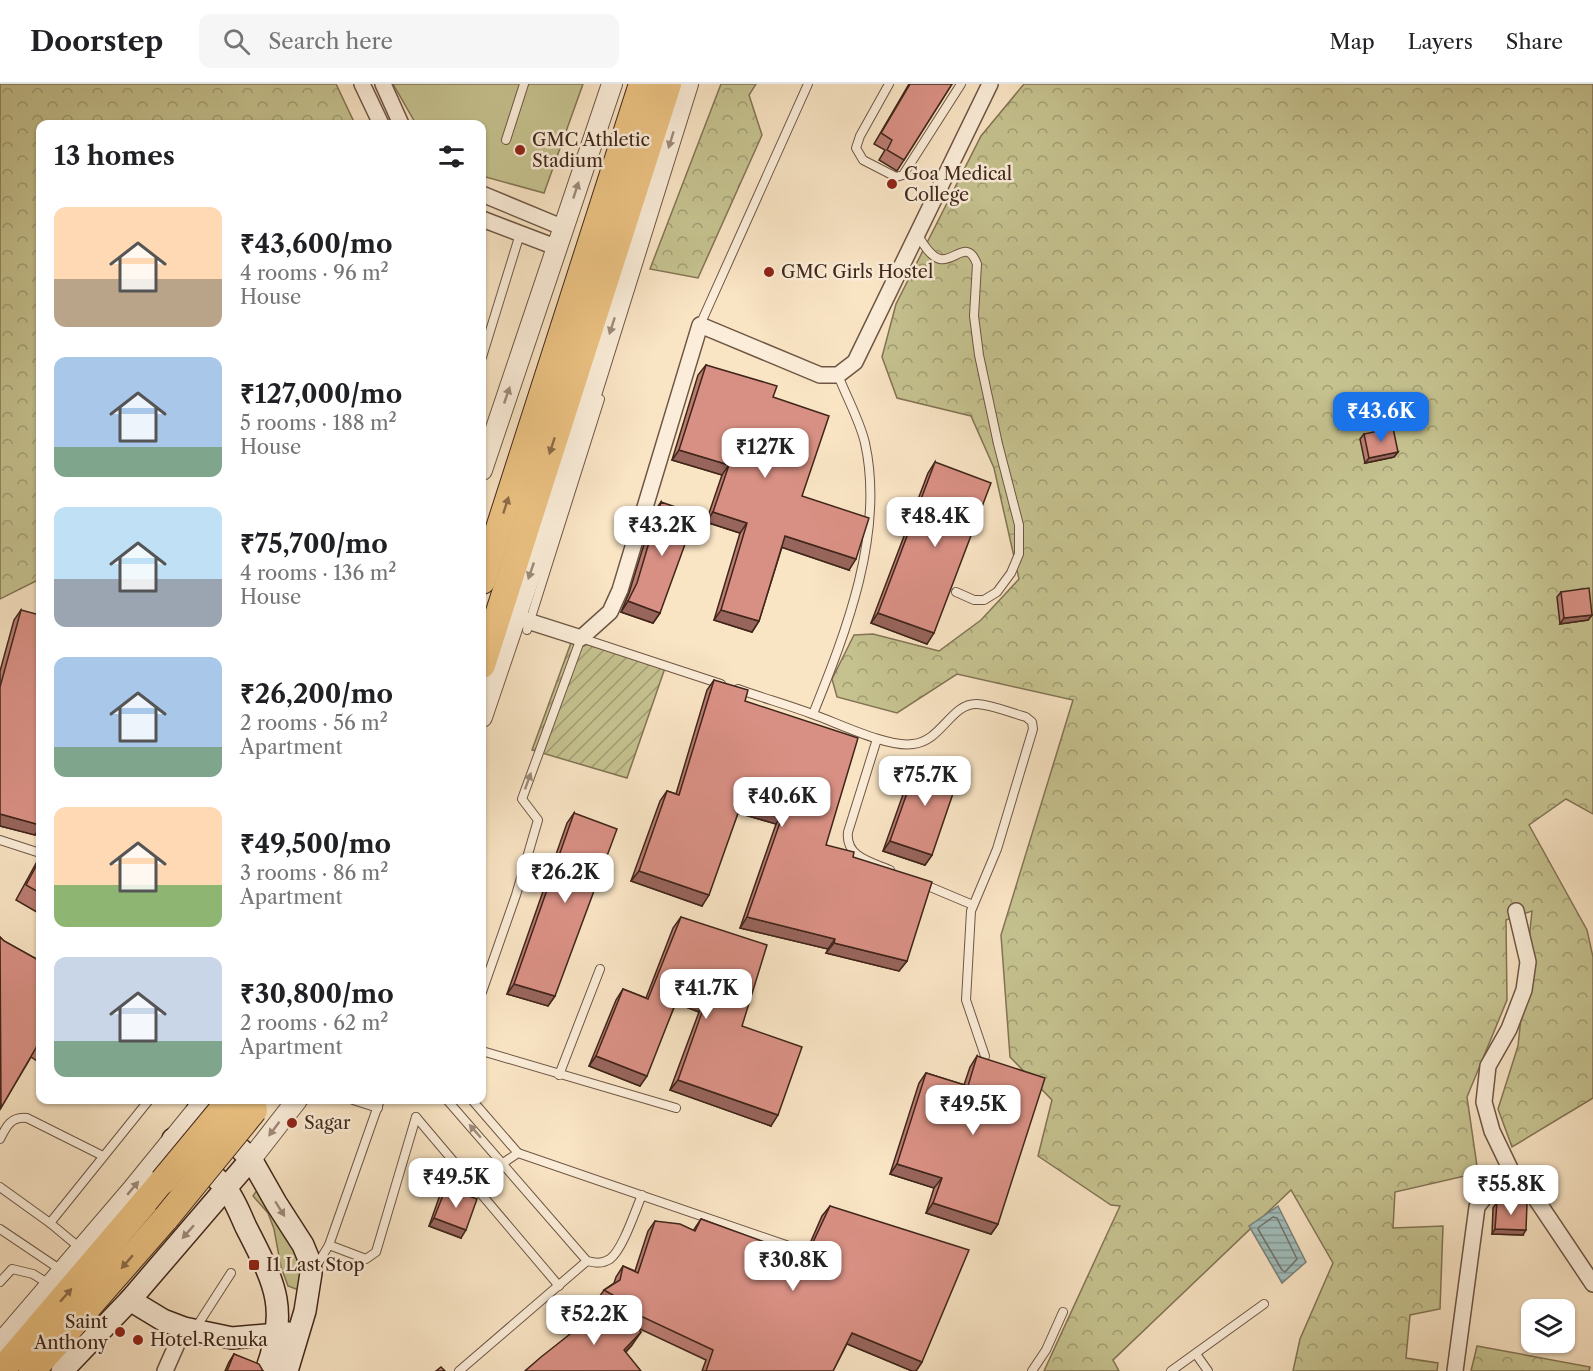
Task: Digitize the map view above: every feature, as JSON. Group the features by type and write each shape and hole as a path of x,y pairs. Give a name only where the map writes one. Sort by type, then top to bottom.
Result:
{"highway":[{"path":"486,569 642,84"},
{"path":"486,653 668,84"},
{"path":"1,1371 227,1104"},
{"path":"32,1371 166,1218 258,1105"}],"main road":[{"path":"202,1104 251,1159 303,1245 310,1262 311,1273 305,1311 288,1333 266,1371"},
{"path":"173,1140 226,1188 269,1271 278,1309 288,1333 286,1371"},
{"path":"62,1371 130,1300 251,1159"},
{"path":"130,1300 163,1320 189,1329 232,1338 288,1333"}],"street":[{"path":"362,84 379,120"},
{"path":"383,84 399,120"},
{"path":"486,458 612,84"},
{"path":"486,708 524,623 601,362 688,84"},
{"path":"524,623 581,638 609,612 620,590 700,325 820,375 838,375 855,362 990,84"},
{"path":"486,196 564,228"},
{"path":"486,221 558,248"},
{"path":"1516,911 1528,962 1524,990 1509,1029 1488,1066 1484,1102 1492,1131 1517,1183 1532,1193 1593,1284"},
{"path":"0,1344 202,1104"},
{"path":"251,1159 294,1104"},
{"path":"1455,1371 1478,1207 1491,1189 1517,1183"},
{"path":"165,1371 189,1329"}],"lane":[{"path":"506,140 524,84"},
{"path":"700,325 808,84"},
{"path":"889,84 860,136 856,148 863,160 896,177 903,175 961,84"},
{"path":"486,344 520,234"},
{"path":"917,234 932,254 939,259 962,251 975,257 977,264 974,316 979,355 998,444 1019,525 1019,554 1011,573 997,592 984,600 974,600 956,591"},
{"path":"813,714 834,662 860,580 872,501 865,442 838,375"},
{"path":"486,981 516,895 538,820 522,799 581,638 813,714 877,739 911,745 929,740 966,705 977,704 1026,717 1032,722 1034,729 997,849 973,905 966,1000 985,1056"},
{"path":"877,739 848,832 847,843 853,852 897,873"},
{"path":"0,840 36,852"},
{"path":"919,882 973,905"},
{"path":"559,1075 600,969"},
{"path":"486,1052 676,1108"},
{"path":"50,1222 146,1104"},
{"path":"366,1104 378,1108"},
{"path":"311,1273 329,1245 379,1104"},
{"path":"451,1104 587,1261 597,1264 609,1259 618,1250 642,1195"},
{"path":"475,1104 518,1153 789,1246"},
{"path":"0,1139 13,1120 19,1117 27,1118 103,1156"},
{"path":"329,1245 366,1259 376,1252 416,1117 559,1286"},
{"path":"503,1163 518,1153"},
{"path":"0,1187 50,1222 81,1248"},
{"path":"0,1229 56,1278"},
{"path":"459,1371 587,1261"},
{"path":"0,1282 12,1269 56,1278"},
{"path":"189,1329 231,1273"},
{"path":"1171,1371 1264,1304"},
{"path":"1032,1371 1046,1350 1063,1312"},
{"path":"1196,1354 1208,1371"}],"green space":[{"path":"0,84 336,84 353,120 36,120 36,581 0,599"},
{"name":"GMC Athletic Stadium","path":"393,84 583,84 544,193 486,177 486,120 414,120"},
{"path":"721,84 756,84 749,95 762,135 698,278 650,269"},
{"path":"1024,84 1593,84 1593,814 1566,799 1529,825 1587,930 1593,957 1593,1098 1512,1147 1498,1109 1518,1046 1532,911 1506,920 1507,1000 1467,1097 1478,1173 1395,1192 1393,1228 1443,1226 1440,1309 1410,1315 1406,1358 1438,1363 1437,1371 1293,1371 1300,1339 1333,1263 1291,1190 1113,1360 1119,1371 1044,1371 1120,1206 1111,1205 1038,1156 1052,1100 1010,1057 1001,935 1073,700 957,674 897,713 837,697 832,679 854,635 873,634 939,651 981,620 1019,579 994,468 971,416 897,398 882,357 896,304 981,136"},
{"path":"572,640 665,668 627,778 532,750"},
{"path":"257,1190 302,1242 301,1291 288,1286 268,1213 253,1196"},
{"path":"1477,1346 1590,1367 1589,1371 1471,1371"}],"water":[{"path":"1278,1206 1306,1262 1282,1283 1249,1226"}],"building":[{"path":"910,84 952,84 904,160 887,150 892,140 881,133"},
{"path":"706,365 777,386 773,397 829,416 802,496 869,518 856,559 785,536 759,621 721,610 747,523 713,512 729,465 679,450"},
{"path":"1393,428 1398,452 1369,458 1364,434"},
{"path":"935,462 991,483 934,633 878,613"},
{"path":"661,502 696,514 660,613 628,601 637,583"},
{"path":"1589,588 1592,615 1564,618 1561,592"},
{"path":"21,610 36,614 36,824 0,814 0,687"},
{"path":"714,680 748,690 745,701 858,738 826,845 854,852 853,857 932,882 907,961 834,943 835,939 747,917 783,814 742,802 709,895 639,871 667,791 679,795"},
{"path":"919,759 960,773 932,855 890,841"},
{"path":"574,813 617,829 555,996 514,984"},
{"path":"36,866 36,891 26,885"},
{"path":"681,917 767,945 742,1026 802,1047 778,1115 678,1080 706,1001 680,992 647,1076 596,1056 623,989 648,999"},
{"path":"0,937 36,959 36,1048 1,1108"},
{"path":"977,1056 1045,1078 998,1224 933,1203 942,1178 897,1164 926,1073 968,1086"},
{"path":"446,1188 477,1199 466,1230 434,1218"},
{"path":"1497,1202 1527,1203 1526,1230 1495,1229"},
{"path":"830,1206 969,1250 922,1362 852,1333 833,1371 706,1371 713,1350 615,1304 613,1301 618,1298 604,1290 620,1280 623,1266 638,1273 655,1221 680,1224 695,1231 701,1219 806,1257"},
{"path":"612,1301 641,1332 624,1350 641,1371 525,1371 541,1357"},
{"path":"234,1354 259,1364 263,1371 227,1371"}],"place":[{"name":"GMC Athletic Stadium","path":"520,150"},
{"name":"Goa Medical College","path":"892,184"},
{"name":"GMC Girls Hostel","path":"769,272"},
{"name":"Sagar","path":"292,1123"},
{"name":"I1 Last Stop","path":"254,1265"},
{"name":"Saint Anthony","path":"120,1332"},
{"name":"Hotel Renuka","path":"138,1340"}]}
